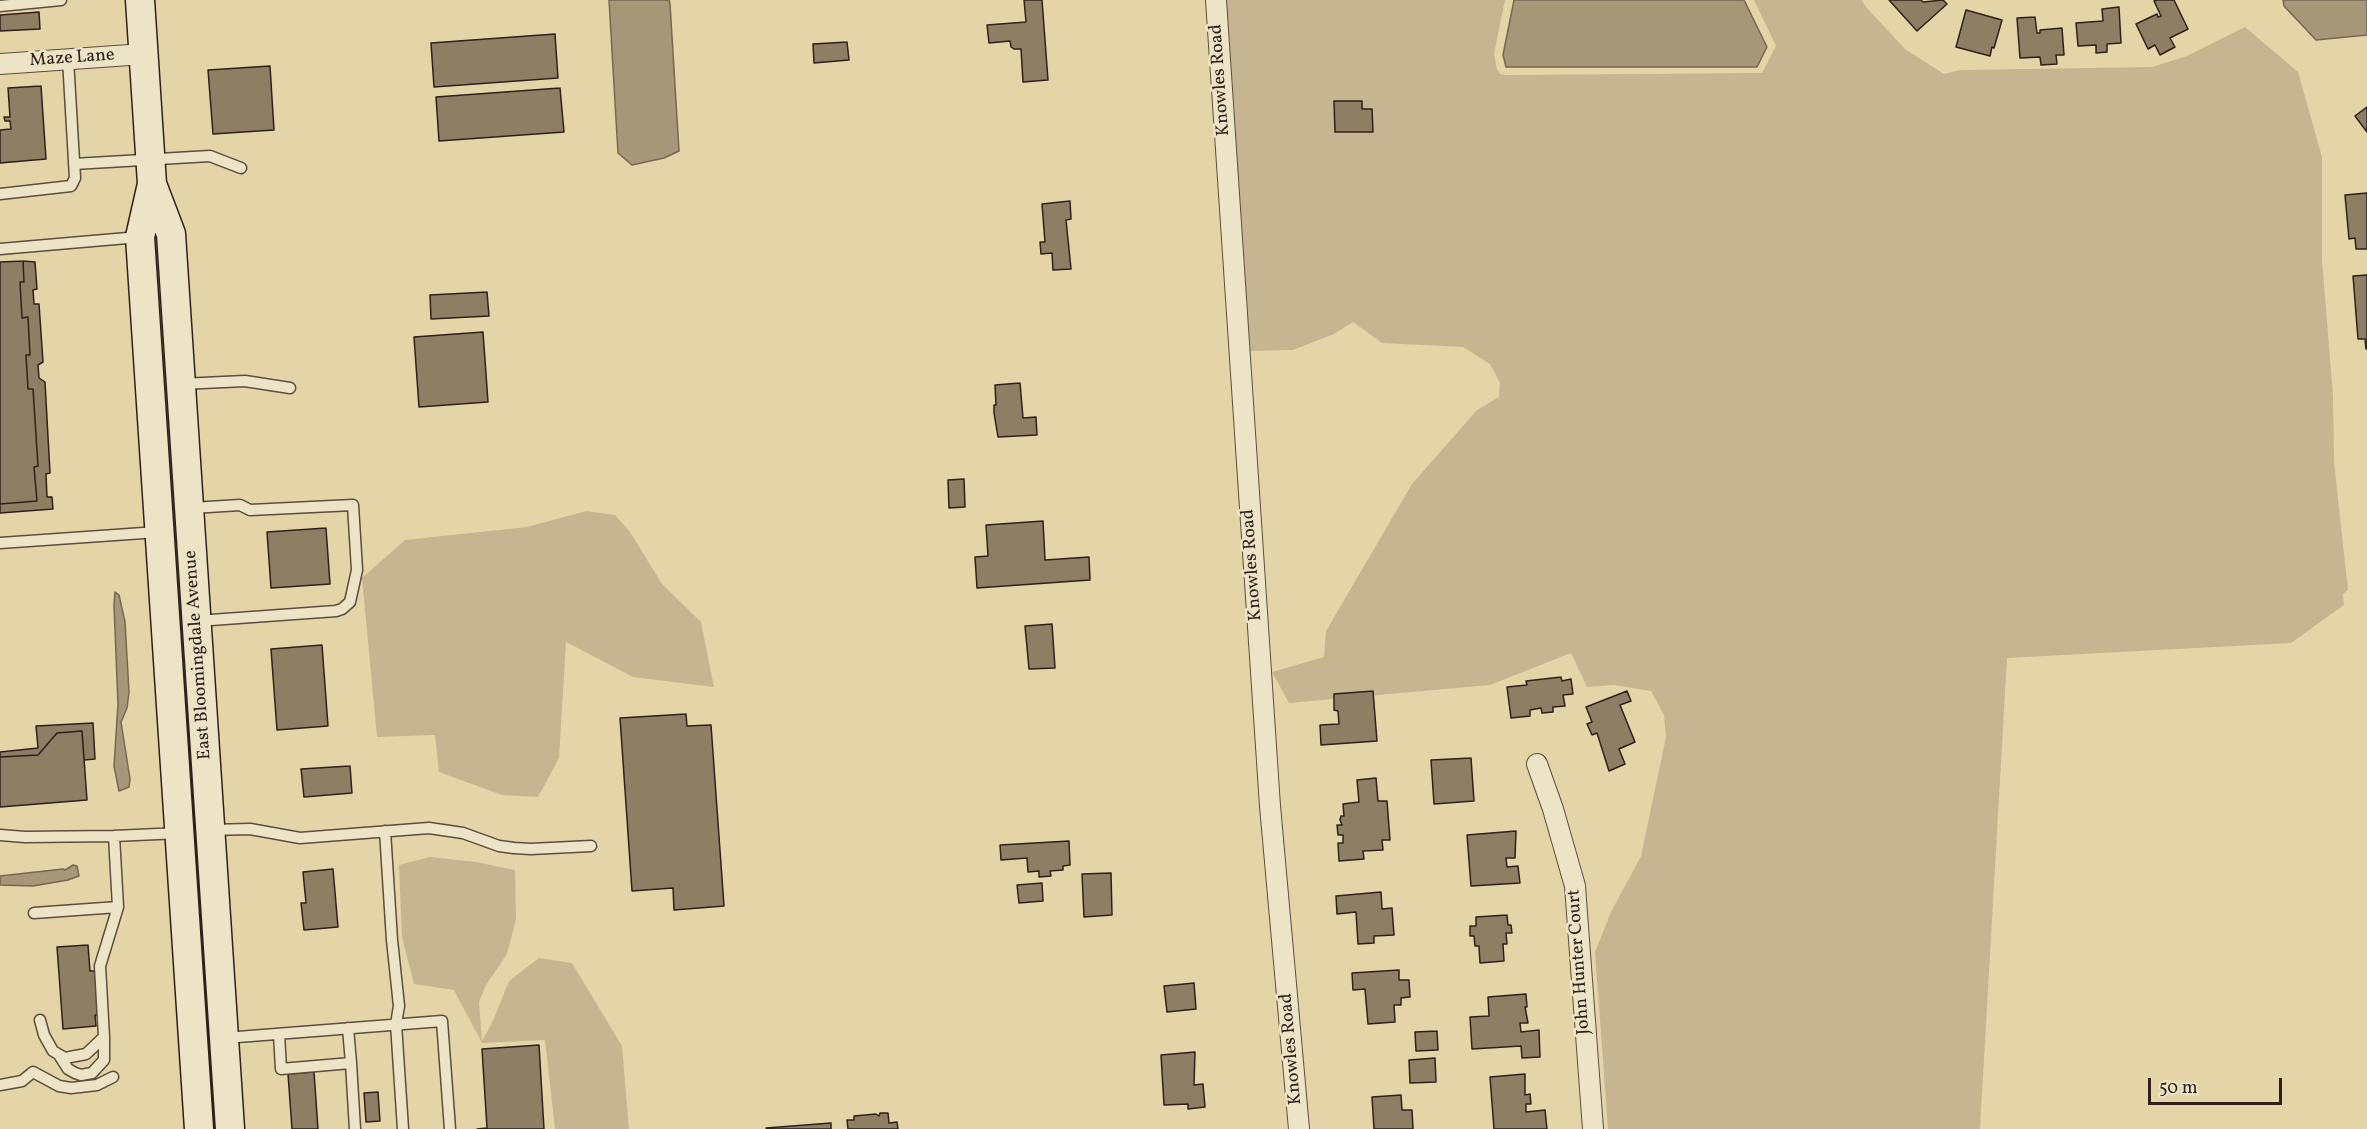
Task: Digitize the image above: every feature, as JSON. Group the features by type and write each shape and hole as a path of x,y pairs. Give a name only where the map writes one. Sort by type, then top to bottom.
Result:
{"main road":[{"name":"East Bloomingdale Avenue","path":"137,2 144,54 151,171 140,237 178,526 197,621 230,1129"},
{"name":"East Bloomingdale Avenue","path":"151,171 171,234 181,384 178,526 180,832 199,1129"}],"street":[{"name":"Knowles Road","path":"1216,0 1270,806 1299,1129"},
{"name":"Maze Lane","path":"0,64 144,54"},
{"name":"John Hunter Court","path":"1538,764 1575,886 1593,1129"}],"lane":[{"path":"0,6 61,0"},
{"path":"0,194 71,186 75,178 68,59"},
{"path":"74,164 151,171 210,156 240,168"},
{"path":"0,249 140,237"},
{"path":"181,384 245,381 290,388"},
{"path":"0,543 178,526 240,505 250,510 353,505 357,570 353,593 346,606 336,611 197,621"},
{"path":"210,830 250,829 300,838 446,828 499,846 531,849 591,846"},
{"path":"385,831 399,1006 396,1024 403,1129"},
{"path":"0,835 114,836 180,832"},
{"path":"40,1020 48,1043 68,1069 81,1075 92,1073 104,1060 100,966 118,907 114,836"},
{"path":"34,913 118,907"},
{"path":"225,1038 442,1021 450,1129"},
{"path":"348,1028 355,1129"},
{"path":"279,1034 282,1070 351,1063"},
{"path":"58,1055 71,1058 86,1054 104,1037"},
{"path":"0,1085 22,1081 33,1072 58,1086 84,1088 97,1085 113,1077"}],"shaded area":[{"path":"609,0 669,0 679,151 664,158 632,165 618,153"},
{"path":"1226,0 1505,0 1494,54 1497,69 1500,74 1506,75 1762,73 1776,46 1754,0 1862,0 1905,49 1944,74 1960,70 2152,67 2187,56 2245,27 2298,72 2322,157 2322,260 2333,396 2334,462 2348,590 2343,594 2344,605 2291,643 2007,658 1980,1129 1608,1129 1595,952 1611,912 1641,856 1666,737 1664,715 1651,691 1614,685 1587,687 1571,653 1490,685 1289,703 1272,672 1324,657 1326,631 1412,484 1477,410 1499,397 1500,383 1490,364 1463,347 1382,343 1353,322 1334,334 1293,350 1250,351"},
{"path":"1514,0 1744,0 1767,47 1757,67 1506,67 1503,55"},
{"path":"2283,0 2367,0 2367,35 2316,40 2284,6"},
{"path":"586,511 615,515 630,532 662,584 701,622 714,687 633,677 566,642 559,758 538,797 502,795 439,772 435,735 377,737 362,578 405,540 527,527"},
{"path":"115,592 119,595 125,622 129,692 127,708 121,722 130,779 129,787 119,791 114,766 118,704"},
{"path":"430,857 476,862 515,870 516,919 507,954 486,985 479,1002 482,1041 509,981 539,958 572,963 622,1046 629,1129 555,1129 545,1040 482,1043 454,990 414,984 402,937 399,865"},
{"path":"73,865 77,866 79,876 68,880 33,886 0,885 0,876 65,870"}],"building":[{"path":"1024,0 1042,0 1048,80 1023,82 1021,49 1011,47 1010,41 989,43 987,25 1026,22"},
{"path":"1889,0 1921,0 1923,2 1943,0 1947,4 1917,31"},
{"path":"2174,0 2188,29 2170,38 2175,47 2160,55 2155,45 2148,49 2136,24 2157,14 2158,17 2161,16 2154,1"},
{"path":"2119,7 2121,43 2107,44 2107,52 2096,53 2096,45 2078,46 2076,23 2103,21 2102,9"},
{"path":"1966,10 2002,20 1990,56 1956,47"},
{"path":"39,12 40,29 0,31 0,15"},
{"path":"2035,17 2037,33 2040,33 2040,30 2062,28 2064,55 2056,55 2057,64 2041,65 2040,57 2020,58 2017,18"},
{"path":"555,34 558,78 434,87 431,43"},
{"path":"847,42 849,60 814,63 813,44"},
{"path":"270,66 274,130 213,134 208,70"},
{"path":"41,86 46,159 0,163 0,130 11,129 10,121 5,121 4,117 10,117 8,88"},
{"path":"560,88 564,132 439,141 436,97"},
{"path":"1334,101 1362,101 1362,109 1372,109 1373,132 1335,132"},
{"path":"2367,107 2367,132 2355,116"},
{"path":"2367,193 2367,249 2356,249 2355,238 2349,239 2345,195"},
{"path":"1070,201 1071,219 1066,220 1071,269 1053,270 1052,253 1041,254 1040,242 1045,242 1042,204"},
{"path":"23,261 35,262 37,289 33,290 34,304 39,304 43,362 38,365 39,378 45,382 50,473 46,474 47,497 52,497 53,509 0,513 0,504 37,501 34,467 38,466 33,389 28,389 26,355 30,355 28,317 22,318 20,282 24,282"},
{"path":"23,261 24,282 20,282 22,318 28,317 30,355 26,355 28,389 33,389 38,466 34,467 37,501 0,504 0,262"},
{"path":"2367,275 2366,349 2365,339 2358,339 2353,276"},
{"path":"487,292 489,316 431,319 430,295"},
{"path":"483,332 488,402 419,407 414,337"},
{"path":"1020,383 1023,418 1036,417 1037,435 998,437 994,413 995,385"},
{"path":"964,479 965,507 949,508 948,480"},
{"path":"1043,521 1045,560 1089,557 1090,580 977,588 975,557 988,556 986,525"},
{"path":"326,528 330,584 271,588 267,532"},
{"path":"1052,624 1055,668 1029,669 1025,626"},
{"path":"322,645 328,726 277,730 271,649"},
{"path":"1561,677 1562,681 1571,679 1573,694 1563,695 1565,706 1553,707 1553,712 1542,713 1541,708 1530,710 1530,716 1511,718 1507,687 1527,685 1526,681"},
{"path":"1373,691 1377,741 1321,745 1320,725 1339,724 1338,711 1334,710 1334,694"},
{"path":"1627,691 1631,701 1620,705 1635,742 1619,749 1625,764 1609,771 1597,733 1592,735 1587,724 1592,722 1586,707"},
{"path":"686,714 687,726 711,725 724,906 674,910 673,888 632,891 620,718"},
{"path":"93,723 95,759 84,760 82,731 57,733 38,755 0,757 0,752 38,748 36,726"},
{"path":"82,731 87,800 0,807 0,757 38,755 57,733"},
{"path":"1471,758 1474,801 1434,804 1431,760"},
{"path":"350,766 352,793 304,797 301,769"},
{"path":"1376,778 1378,801 1387,801 1390,840 1382,840 1383,850 1363,851 1364,859 1339,861 1338,843 1343,843 1343,835 1338,835 1337,825 1342,825 1340,820 1341,816 1344,816 1343,804 1359,802 1357,780"},
{"path":"1516,831 1515,858 1506,858 1507,867 1518,866 1520,883 1471,886 1467,835"},
{"path":"1069,841 1070,865 1063,866 1063,870 1050,871 1051,876 1039,877 1039,871 1028,872 1027,858 1001,860 1000,845"},
{"path":"333,869 338,927 304,930 301,903 306,903 303,872"},
{"path":"1111,873 1112,915 1084,917 1082,874"},
{"path":"1042,883 1043,901 1019,903 1017,885"},
{"path":"1381,892 1382,909 1392,908 1394,935 1374,936 1374,943 1358,944 1356,912 1337,914 1336,896"},
{"path":"1507,915 1512,933 1506,933 1507,944 1503,944 1504,961 1480,963 1479,946 1475,946 1474,936 1470,936 1470,926 1476,926 1476,917"},
{"path":"88,945 90,971 95,971 98,1015 95,1015 96,1026 63,1029 57,947"},
{"path":"1399,970 1399,980 1409,980 1410,997 1401,998 1401,1005 1394,1005 1395,1022 1368,1024 1365,989 1353,990 1352,973"},
{"path":"1194,983 1196,1009 1167,1012 1164,986"},
{"path":"1526,994 1527,1007 1525,1007 1528,1023 1520,1023 1521,1032 1539,1030 1540,1057 1522,1058 1521,1046 1472,1049 1470,1017 1489,1016 1488,997"},
{"path":"1437,1031 1438,1050 1416,1051 1415,1032"},
{"path":"539,1045 544,1129 477,1129 487,1128 482,1049"},
{"path":"1195,1052 1194,1085 1203,1084 1205,1107 1188,1109 1188,1104 1164,1105 1161,1055"},
{"path":"1435,1058 1436,1082 1410,1083 1409,1060"},
{"path":"314,1072 318,1129 292,1129 288,1074"},
{"path":"1525,1074 1525,1095 1530,1094 1531,1104 1526,1104 1526,1112 1545,1110 1547,1129 1494,1129 1490,1077"},
{"path":"378,1092 380,1121 366,1122 364,1093"},
{"path":"1401,1095 1402,1110 1412,1110 1413,1129 1374,1129 1372,1097"},
{"path":"880,1113 888,1113 889,1123 897,1122 898,1129 848,1129 847,1120 854,1120 854,1116 876,1114 879,1116"},
{"path":"831,1123 831,1129 766,1128"}]}
